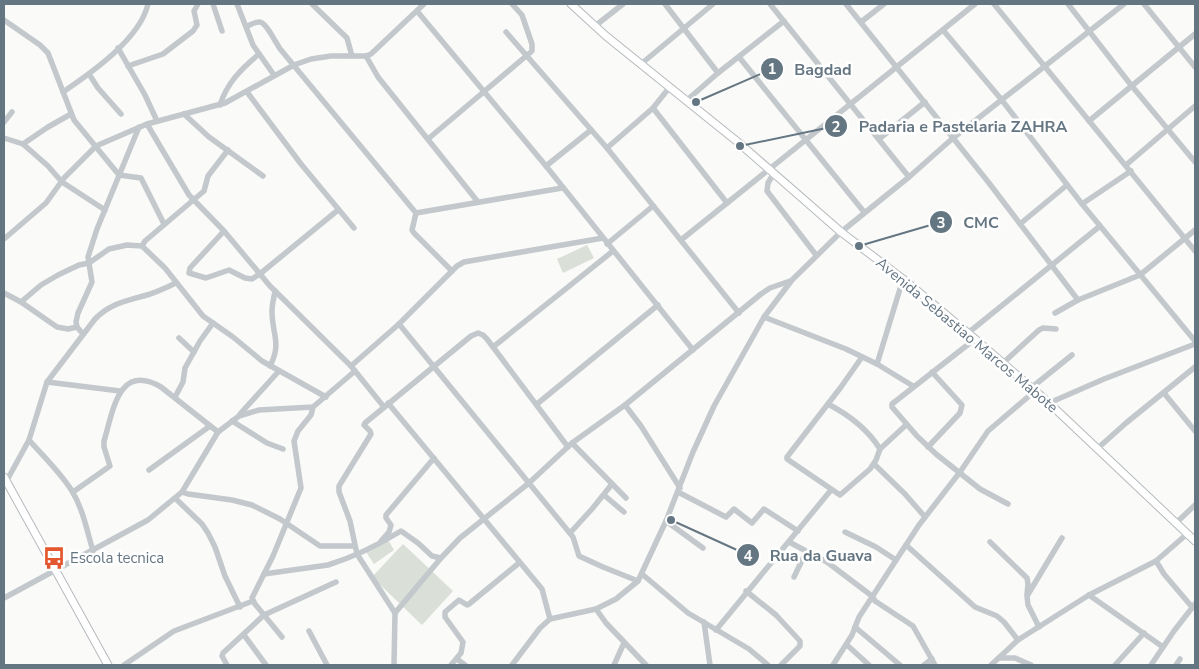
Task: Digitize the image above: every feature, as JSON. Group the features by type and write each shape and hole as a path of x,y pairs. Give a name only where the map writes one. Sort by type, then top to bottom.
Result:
{"main road":[{"name":"Avenida Sebastiao Marcos Mabote","path":"571,4 669,88 771,170 841,232 902,278 1003,363 1098,448 1195,541"},
{"path":"5,479 108,665"}],"street":[{"path":"63,92 88,74 118,48 137,27 146,12 148,4"},
{"path":"128,66 163,54 196,28 197,23 194,12 198,4"},
{"path":"213,4 222,32"},
{"path":"237,4 253,45 274,75"},
{"path":"312,4 346,38 352,56"},
{"path":"4,239 46,203 62,182 96,146 147,124 220,105 247,92 294,64 331,56 366,56 371,54 424,4"},
{"path":"428,139 532,51 532,44 520,11 512,4"},
{"path":"595,26 623,4"},
{"path":"666,4 718,73"},
{"path":"641,64 713,4"},
{"path":"770,4 909,177"},
{"path":"846,4 897,66 1078,300"},
{"path":"861,22 884,4"},
{"path":"681,240 771,170 805,140 975,4"},
{"path":"994,4 1195,251"},
{"path":"1068,4 1131,85 1195,162"},
{"path":"512,665 540,628 550,619 596,609 616,599 638,581 666,521 714,406 764,317 792,280 841,232 909,177 953,138 1124,4"},
{"path":"1144,4 1195,67"},
{"path":"417,11 546,166 693,350"},
{"path":"4,20 40,45 48,53 71,114 79,127 119,175 141,178 164,224"},
{"path":"686,101 784,21"},
{"path":"247,26 264,22 273,40 416,213"},
{"path":"943,30 1001,99 1082,204 1195,343 1049,403"},
{"path":"506,32 607,148 739,313"},
{"path":"1089,121 1195,34"},
{"path":"118,48 145,95 157,121"},
{"path":"220,105 223,94 230,82 259,54"},
{"path":"366,56 378,77 478,202"},
{"path":"739,57 864,212"},
{"path":"88,74 121,114"},
{"path":"607,148 653,108 669,88"},
{"path":"247,92 301,164 354,228"},
{"path":"878,139 925,102"},
{"path":"1126,165 1195,106"},
{"path":"653,108 727,203"},
{"path":"4,122 12,112"},
{"path":"23,144 71,114"},
{"path":"184,114 198,128 262,176"},
{"path":"147,124 164,155 194,200 224,231 276,291 353,369 434,458 542,589 550,619"},
{"path":"83,334 77,327 78,313 92,282 89,252 139,127"},
{"path":"546,166 591,130"},
{"path":"4,138 23,144 48,166 62,182 105,210"},
{"path":"142,246 144,240 204,191 208,176 228,150"},
{"path":"771,170 767,191 816,255"},
{"path":"1082,204 1131,171"},
{"path":"1020,224 1067,185"},
{"path":"416,213 562,188"},
{"path":"607,244 653,206"},
{"path":"224,231 190,268 189,273 206,278 229,270 248,279 256,277 338,210"},
{"path":"416,213 412,230 452,271"},
{"path":"968,333 1100,226"},
{"path":"1055,313 1078,300 1140,275 1195,230"},
{"path":"239,416 259,410 313,407 326,397 452,271 464,262 602,238"},
{"path":"21,302 41,285 79,265 89,263 109,249 127,245 142,246 165,268 203,316 270,366 326,397"},
{"path":"493,348 613,251"},
{"path":"878,364 902,278"},
{"path":"395,614 460,538 529,483 570,445 625,405 770,288 792,280"},
{"path":"5,479 29,440 46,382 103,311 108,307 148,295 176,283"},
{"path":"270,366 277,351 272,312 276,291"},
{"path":"4,293 21,302 57,327 68,329 77,327"},
{"path":"537,404 658,305"},
{"path":"764,317 823,339 878,364 913,386"},
{"path":"175,396 183,382 185,368 213,323"},
{"path":"399,324 570,533 576,542 576,551 579,556 638,581"},
{"path":"1003,363 1039,330 1043,328 1056,329"},
{"path":"394,665 395,614 357,554 350,522 339,488 371,434 364,424 471,336 478,333 483,335 570,445 626,498"},
{"path":"180,338 194,352"},
{"path":"975,339 913,386 892,404 892,407 906,425 928,447 980,489 1008,504"},
{"path":"833,665 847,645 859,617 906,545 994,424 1072,355"},
{"path":"862,357 787,459 840,495 874,464 880,449 906,425"},
{"path":"1098,448 1195,367"},
{"path":"4,598 148,520 176,499 218,432 239,416 279,371"},
{"path":"928,447 960,413 962,408 962,405 932,372"},
{"path":"73,492 110,466 104,441 120,391 137,380 152,382 175,396 218,432"},
{"path":"46,382 120,391"},
{"path":"1164,393 1195,431"},
{"path":"828,404 855,420 875,440 880,449"},
{"path":"625,405 641,426 679,490 726,517 734,509 752,523 764,509 798,531"},
{"path":"282,637 253,601 253,594 264,574 301,483 298,472 295,436 311,415 313,407"},
{"path":"232,421 267,443 283,449"},
{"path":"149,470 210,426"},
{"path":"29,440 73,492 93,551"},
{"path":"375,546 391,528 386,515 434,458"},
{"path":"874,464 905,494 925,517"},
{"path":"570,533 612,484"},
{"path":"716,630 831,490"},
{"path":"182,492 252,505 286,523 320,546 354,546"},
{"path":"604,495 624,512"},
{"path":"176,499 202,524 208,533 215,546 225,576 240,606"},
{"path":"1176,523 1195,505"},
{"path":"666,521 703,548"},
{"path":"264,574 328,565 375,546 401,530 418,542 432,556 441,558"},
{"path":"845,532 876,547 896,560"},
{"path":"991,665 1018,640 1089,595 1156,561 1187,534"},
{"path":"1027,596 1062,538"},
{"path":"789,542 827,562 872,596 875,601 913,626 933,662 924,665"},
{"path":"990,542 1027,578 1028,605 1039,627"},
{"path":"906,545 975,606 997,616 1018,640"},
{"path":"794,576 806,552"},
{"path":"1151,665 1194,606 1164,574 1156,561"},
{"path":"451,665 457,659 464,646 444,617 445,612 459,600 467,605 469,604 520,563"},
{"path":"642,574 675,604 749,649 768,665"},
{"path":"227,665 222,656 223,652 264,615 336,582"},
{"path":"746,592 776,615 800,642 797,650 781,665"},
{"path":"1089,595 1163,647"},
{"path":"124,665 184,627 253,601"},
{"path":"596,609 624,643 646,665"},
{"path":"704,622 710,665"},
{"path":"855,627 900,665"},
{"path":"309,631 327,665"},
{"path":"1115,665 1144,633"},
{"path":"244,634 266,665"},
{"path":"614,665 624,643"},
{"path":"847,645 869,665"},
{"path":"999,658 1014,658 1031,665"},
{"path":"457,659 465,665"},
{"path":"1176,665 1180,659"}],"shaded area":[{"path":"587,245 594,258 563,273 557,259"},
{"path":"387,538 394,550 374,564 366,552"},
{"path":"403,544 453,591 422,625 372,577"}],"place":[{"name":"Bagdad","path":"696,102"},
{"name":"Padaria e Pastelaria ZAHRA","path":"740,146"},
{"name":"CMC","path":"859,246"},
{"name":"Rua da Guava","path":"671,520"},
{"name":"Escola tecnica","path":"54,558"}]}
